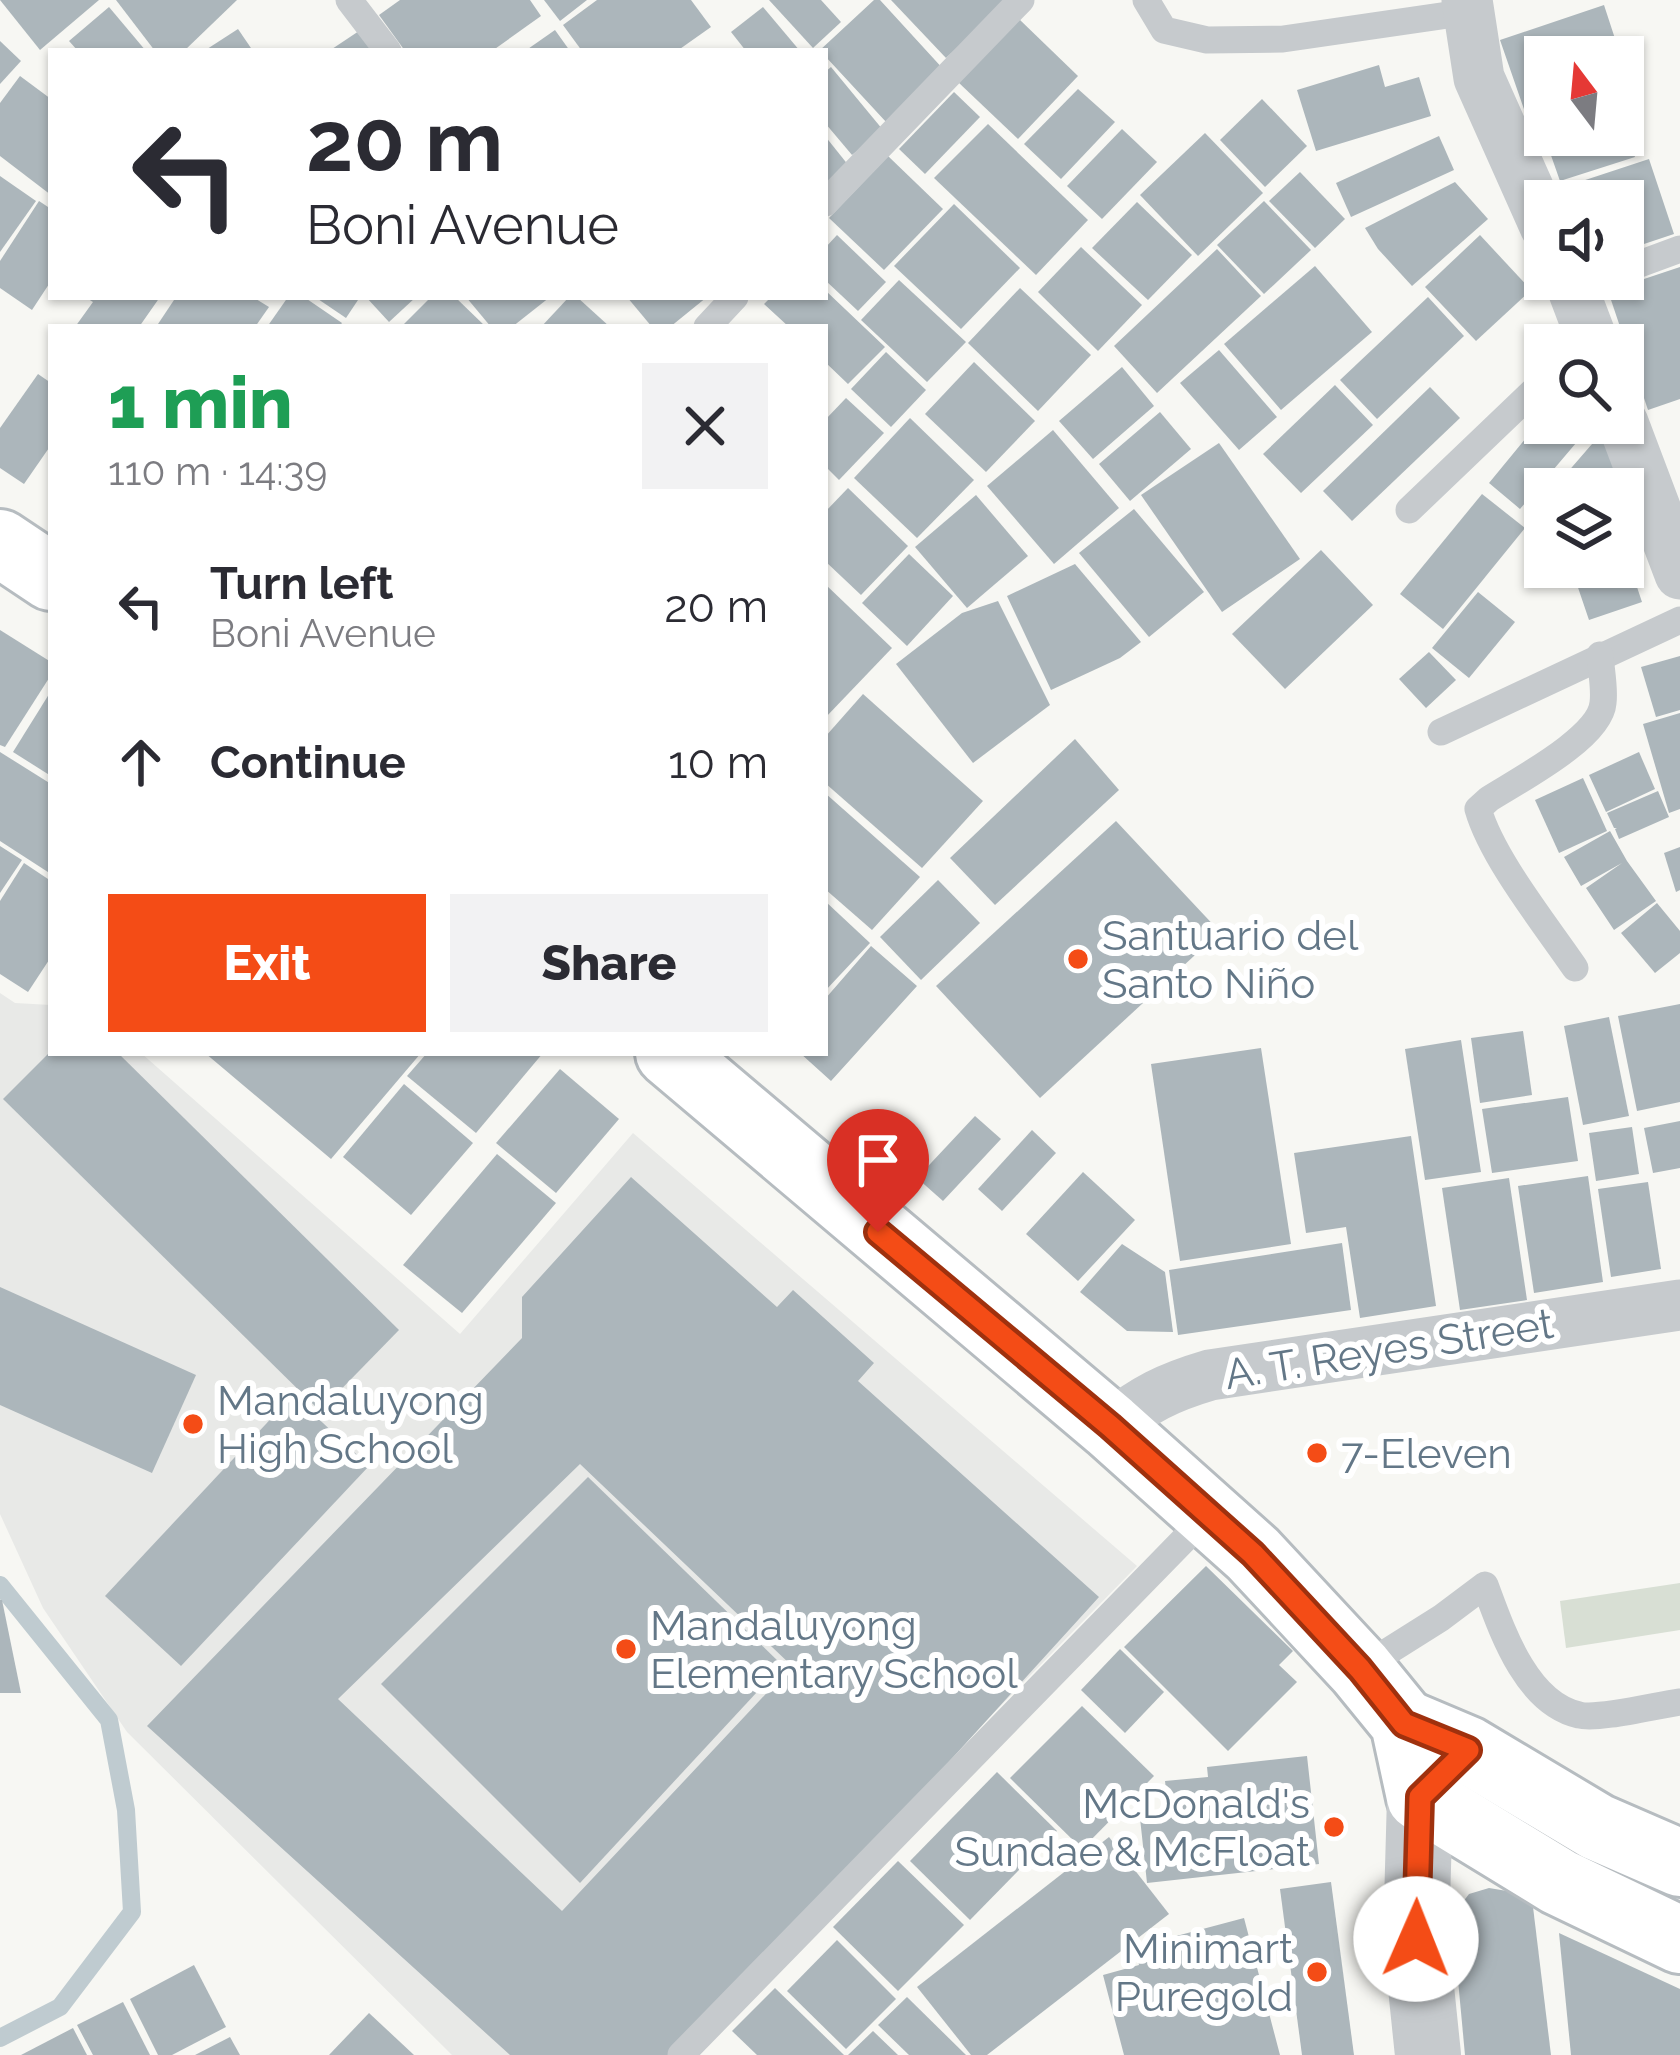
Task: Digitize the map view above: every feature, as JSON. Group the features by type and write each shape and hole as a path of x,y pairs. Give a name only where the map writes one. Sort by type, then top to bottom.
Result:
{"main road":[{"path":"0,543 48,575"},
{"path":"673,1056 1110,1426 1253,1554 1360,1669 1404,1724 1420,1797 1559,1882 1680,1940"},
{"path":"1404,1724 1468,1750 1597,1827 1680,1863"}],"street":[{"path":"1468,6 1479,78 1524,180"},
{"path":"1631,444 1680,574"},
{"name":"A. T. Reyes Street","path":"1110,1426 1170,1387 1210,1376 1680,1305"},
{"path":"1428,2055 1416,1939 1420,1797 1468,1750"}],"lane":[{"path":"349,0 386,48"},
{"path":"828,200 1021,0"},
{"path":"1146,0 1164,31 1207,40 1282,39 1468,6"},
{"path":"1644,262 1680,249"},
{"path":"710,324 732,300"},
{"path":"1409,510 1524,400"},
{"path":"1441,732 1680,620"},
{"path":"1575,968 1502,860 1478,809 1567,750 1599,717 1603,703 1600,655"},
{"path":"681,2055 1208,1514"},
{"path":"1360,1669 1485,1585 1504,1634 1550,1704 1582,1717 1680,1702"}],"shaded area":[{"name":"Mandaluyong Elementary School","path":"0,993 15,1003 48,1005 48,1056 144,1056 460,1334 633,1133 1137,1566 660,2055 452,2055 127,1732 43,1608 0,1514"},
{"path":"1680,1583 1680,1630 1566,1648 1560,1601"}],"building":[{"path":"0,0 99,0 40,50"},
{"path":"116,0 237,0 187,48 153,48"},
{"path":"400,0 530,0 541,16 496,48 403,48 379,15"},
{"path":"544,0 587,0 560,21"},
{"path":"597,0 691,0 711,27 681,48 580,48 563,25"},
{"path":"769,0 821,0 841,22 813,48"},
{"path":"874,0 880,0 945,71 887,123 828,59 828,48 822,48"},
{"path":"891,0 1008,0 946,58"},
{"path":"1604,5 1614,36 1524,36 1524,109 1500,40"},
{"path":"109,7 143,48 75,48 69,41"},
{"path":"763,7 797,48 744,48 731,32"},
{"path":"1019,19 1078,76 1018,139 958,82"},
{"path":"365,27 379,48 334,48"},
{"path":"238,29 251,48 209,48"},
{"path":"555,30 568,48 529,48"},
{"path":"0,41 21,61 0,84"},
{"path":"1379,65 1385,87 1419,77 1431,116 1316,151 1297,90"},
{"path":"831,67 883,130 852,155 828,127"},
{"path":"20,76 48,97 48,193 0,156 0,103"},
{"path":"1078,89 1115,122 1061,179 1024,144"},
{"path":"954,92 980,117 925,174 899,149"},
{"path":"1262,99 1307,146 1265,187 1220,140"},
{"path":"988,124 1088,220 1036,275 934,178"},
{"path":"1122,129 1157,162 1102,219 1067,186"},
{"path":"1205,133 1263,193 1198,256 1140,195"},
{"path":"1439,136 1454,170 1351,217 1336,183"},
{"path":"828,140 849,166 828,184"},
{"path":"888,156 943,209 884,270 829,218"},
{"path":"1551,156 1635,157 1563,180"},
{"path":"1649,159 1674,234 1644,244 1644,180 1585,180"},
{"path":"1300,172 1345,219 1315,248 1269,201"},
{"path":"0,176 36,201 0,252"},
{"path":"1455,182 1488,219 1412,286 1365,228"},
{"path":"39,201 48,207 48,286 32,310 0,288 0,261"},
{"path":"1264,201 1311,250 1264,294 1217,245"},
{"path":"1137,202 1192,255 1148,300 1092,248"},
{"path":"954,204 1020,268 961,329 894,266"},
{"path":"837,235 886,282 858,311 828,283 828,245"},
{"path":"1480,235 1524,282 1524,296 1476,341 1425,287"},
{"path":"1081,247 1142,305 1098,351 1038,292"},
{"path":"1217,249 1261,296 1157,393 1114,346"},
{"path":"1315,266 1372,332 1281,410 1224,344"},
{"path":"1680,267 1680,399 1648,410 1644,324 1619,324 1611,300 1644,300 1644,279"},
{"path":"899,280 966,342 927,382 861,320"},
{"path":"1020,288 1091,355 1038,411 968,343"},
{"path":"828,293 885,347 848,384 828,365 828,324 786,324 764,304 768,300 828,300"},
{"path":"1428,297 1464,336 1377,419 1340,380"},
{"path":"90,300 158,300 141,324 77,324 93,302"},
{"path":"174,300 258,300 269,307 257,324 158,324"},
{"path":"286,300 308,300 342,323 341,324 269,324"},
{"path":"319,300 358,300 346,318"},
{"path":"369,300 413,300 389,322"},
{"path":"428,300 458,300 483,324 404,324"},
{"path":"468,300 546,300 516,324 488,324"},
{"path":"566,300 580,300 607,324 544,324"},
{"path":"630,300 703,300 674,324 650,324"},
{"path":"1219,350 1277,417 1239,450 1180,383"},
{"path":"886,352 926,390 891,427 851,389"},
{"path":"974,362 1035,421 986,472 925,414"},
{"path":"1122,367 1154,406 1093,459 1059,421"},
{"path":"38,374 48,381 48,449 24,484 0,468 0,428"},
{"path":"1335,385 1373,425 1301,493 1263,454"},
{"path":"1430,387 1460,418 1352,521 1323,491"},
{"path":"846,398 884,433 839,480 828,469 828,417"},
{"path":"1160,412 1191,449 1130,501 1099,464"},
{"path":"910,418 974,480 917,538 854,478"},
{"path":"1053,430 1119,508 1054,564 987,486"},
{"path":"1524,440 1575,444 1555,468 1524,468 1520,509 1489,483"},
{"path":"1219,443 1300,559 1222,612 1141,495"},
{"path":"1592,444 1610,444 1618,468 1571,468"},
{"path":"848,488 908,546 861,595 828,564 828,509"},
{"path":"1482,494 1524,527 1443,629 1400,594"},
{"path":"976,495 1028,556 967,608 915,547"},
{"path":"1134,509 1204,592 1149,637 1079,553"},
{"path":"1321,550 1373,605 1285,689 1232,634"},
{"path":"909,554 953,596 907,646 862,603"},
{"path":"1075,564 1141,642 1120,658 1051,690 1007,596"},
{"path":"828,587 892,648 828,715"},
{"path":"1578,588 1637,588 1642,602 1589,620"},
{"path":"1478,592 1515,622 1469,678 1432,648"},
{"path":"998,601 1050,705 973,763 896,664 962,613"},
{"path":"0,630 48,660 48,680 5,747 0,745"},
{"path":"1429,652 1456,680 1426,708 1399,679"},
{"path":"1680,656 1680,710 1656,717 1641,667"},
{"path":"863,694 983,801 922,868 828,786 828,734"},
{"path":"48,696 48,774 13,752"},
{"path":"1680,713 1680,809 1669,813 1643,724"},
{"path":"1075,739 1119,790 995,905 950,858"},
{"path":"0,752 48,782 48,872 0,841"},
{"path":"1639,752 1655,789 1606,812 1589,775"},
{"path":"1583,778 1607,831 1559,853 1535,800"},
{"path":"1658,791 1669,817 1619,839 1607,813"},
{"path":"828,796 920,877 872,930 828,892"},
{"name":"Santuario del Santo Niño","path":"1116,821 1220,932 1040,1098 936,986"},
{"path":"1610,831 1656,901 1614,930 1586,888 1622,863 1581,886 1564,857"},
{"path":"0,846 22,860 0,893"},
{"path":"1680,847 1680,890 1676,892 1664,853"},
{"path":"24,863 48,879 48,962 28,992 0,974 0,901"},
{"path":"938,880 980,923 921,980 880,937"},
{"path":"1657,903 1680,931 1680,953 1655,973 1621,933"},
{"path":"828,904 870,943 828,988"},
{"path":"871,946 917,986 831,1081 803,1056 828,1056 828,996"},
{"path":"1680,1004 1680,1102 1637,1111 1618,1016"},
{"path":"1609,1017 1629,1116 1583,1125 1564,1026"},
{"path":"1523,1031 1532,1095 1480,1103 1471,1038"},
{"path":"1461,1040 1481,1172 1425,1180 1405,1049"},
{"path":"1261,1048 1291,1244 1180,1261 1151,1064"},
{"path":"48,1054 121,1056 399,1330 320,1411 3,1099"},
{"path":"209,1056 418,1056 331,1159"},
{"path":"424,1056 540,1056 476,1133 407,1076"},
{"path":"560,1069 619,1119 556,1193 496,1143"},
{"path":"404,1084 473,1143 411,1215 343,1157"},
{"path":"1568,1097 1578,1161 1492,1173 1482,1109"},
{"path":"975,1116 1001,1139 943,1201 917,1178"},
{"path":"1680,1121 1680,1168 1653,1173 1644,1128"},
{"path":"1632,1127 1639,1174 1596,1181 1589,1133"},
{"path":"1032,1130 1056,1153 1002,1211 978,1189"},
{"path":"1411,1136 1436,1306 1360,1318 1346,1227 1306,1233 1294,1153"},
{"path":"497,1154 556,1203 462,1313 403,1265"},
{"path":"1083,1172 1135,1220 1078,1281 1026,1234"},
{"path":"1588,1176 1603,1282 1534,1293 1518,1186"},
{"name":"Mandaluyong Elementary School","path":"631,1177 777,1307 793,1290 874,1363 858,1381 1099,1597 682,2055 510,2055 147,1726 522,1338 522,1297","holes":["580,1464 792,1666 562,1911 338,1699"]},
{"path":"1509,1178 1527,1300 1460,1310 1442,1188"},
{"path":"1648,1182 1661,1269 1611,1277 1598,1189"},
{"path":"1342,1243 1351,1310 1178,1335 1169,1270"},
{"path":"1122,1244 1165,1272 1173,1332 1127,1331 1080,1292"},
{"path":"0,1287 196,1375 152,1473 0,1405"},
{"path":"293,1395 369,1466 181,1666 105,1596"},
{"path":"588,1477 782,1665 580,1883 381,1684"},
{"path":"1206,1566 1293,1651 1279,1665 1297,1682 1228,1751 1124,1647"},
{"path":"2,1600 21,1693 0,1693"},
{"path":"1120,1649 1164,1692 1125,1733 1081,1690"},
{"path":"1082,1706 1154,1776 1082,1849 1010,1778"},
{"path":"1307,1756 1319,1864 1147,1883 1140,1818 1169,1815 1165,1781 1208,1777 1207,1767"},
{"path":"997,1772 1057,1831 970,1920 910,1861"},
{"path":"1109,1837 1169,1914 987,2055 971,2055 917,1987"},
{"path":"898,1861 964,1925 898,1991 833,1927"},
{"name":"Minimart Puregold","path":"1331,1882 1354,2055 1302,2055 1280,1889"},
{"path":"1489,1888 1513,1892 1533,1907 1551,2055 1465,2055 1452,1916 1469,1894"},
{"path":"1244,1918 1280,2055 1124,2055 1103,1975 1139,1965 1135,1947"},
{"path":"1559,1933 1680,1989 1680,2055 1571,2055"},
{"path":"837,1940 896,1999 846,2049 787,1991"},
{"path":"194,1965 226,2027 172,2055 158,2055 130,1999"},
{"path":"775,1988 844,2055 757,2055 732,2031"},
{"path":"907,1997 966,2055 909,2055 878,2025"},
{"path":"123,2002 150,2055 93,2055 77,2025"},
{"path":"369,2013 414,2055 329,2055"},
{"path":"73,2028 87,2055 21,2055"},
{"path":"873,2031 898,2055 848,2055"},
{"path":"230,2037 240,2055 195,2055"}],"waterway":[{"path":"0,1585 109,1720 126,1810 132,1912 60,2007 0,2038"}],"place":[{"name":"Santuario del Santo Niño","path":"1078,959"},
{"name":"Mandaluyong High School","path":"193,1424"},
{"name":"7-Eleven","path":"1317,1453"},
{"name":"Mandaluyong Elementary School","path":"626,1649"},
{"name":"McDonald's Sundae & McFloat","path":"1334,1827"},
{"name":"Minimart Puregold","path":"1317,1972"}],"route":[{"path":"878,1232 1110,1426 1253,1554 1360,1669 1404,1724 1468,1750 1420,1797 1416,1939"}]}
